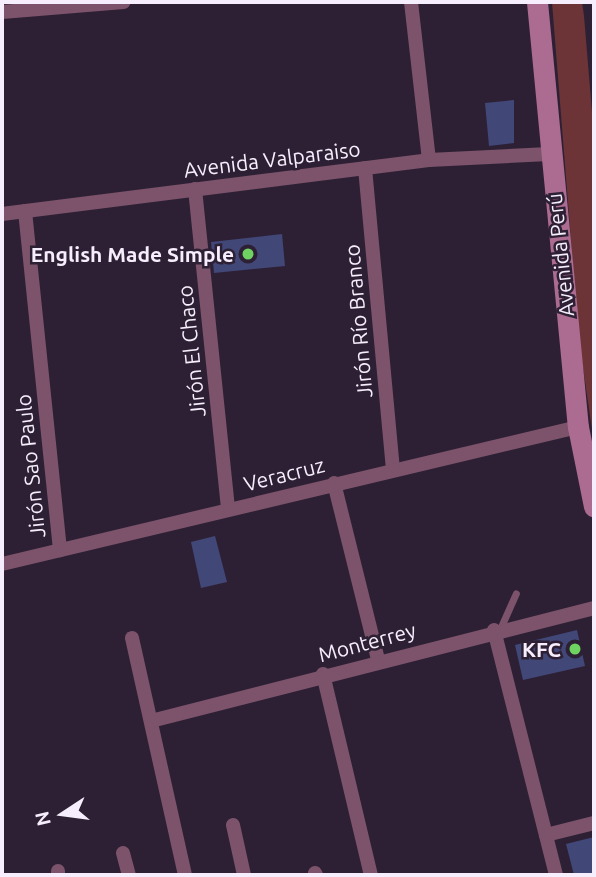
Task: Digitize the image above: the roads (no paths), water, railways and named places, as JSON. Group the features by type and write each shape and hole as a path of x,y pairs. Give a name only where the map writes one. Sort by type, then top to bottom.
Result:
{"main road":[{"name":"Avenida Perú","path":"537,2 549,154 578,427 594,506"}],"street":[{"path":"2,12 54,5 124,2"},
{"path":"411,2 429,160"},
{"name":"Avenida Valparaiso","path":"2,214 429,160 549,154"},
{"name":"Jirón Río Branco","path":"365,168 393,469"},
{"name":"Jirón El Chaco","path":"195,190 228,509"},
{"name":"Jirón Sao Paulo","path":"25,211 60,550"},
{"name":"Veracruz","path":"2,564 578,427"},
{"path":"334,483 378,660"},
{"name":"Monterrey","path":"151,721 497,629 594,608"},
{"path":"497,629 555,875"},
{"path":"132,638 185,875"},
{"path":"323,674 371,875"},
{"path":"546,835 594,823"},
{"path":"233,825 244,875"},
{"path":"123,853 129,875"}],"lane":[{"path":"497,629 516,593"}],"place":[{"name":"English Made Simple","path":"248,254"},
{"name":"KFC","path":"575,649"}]}
